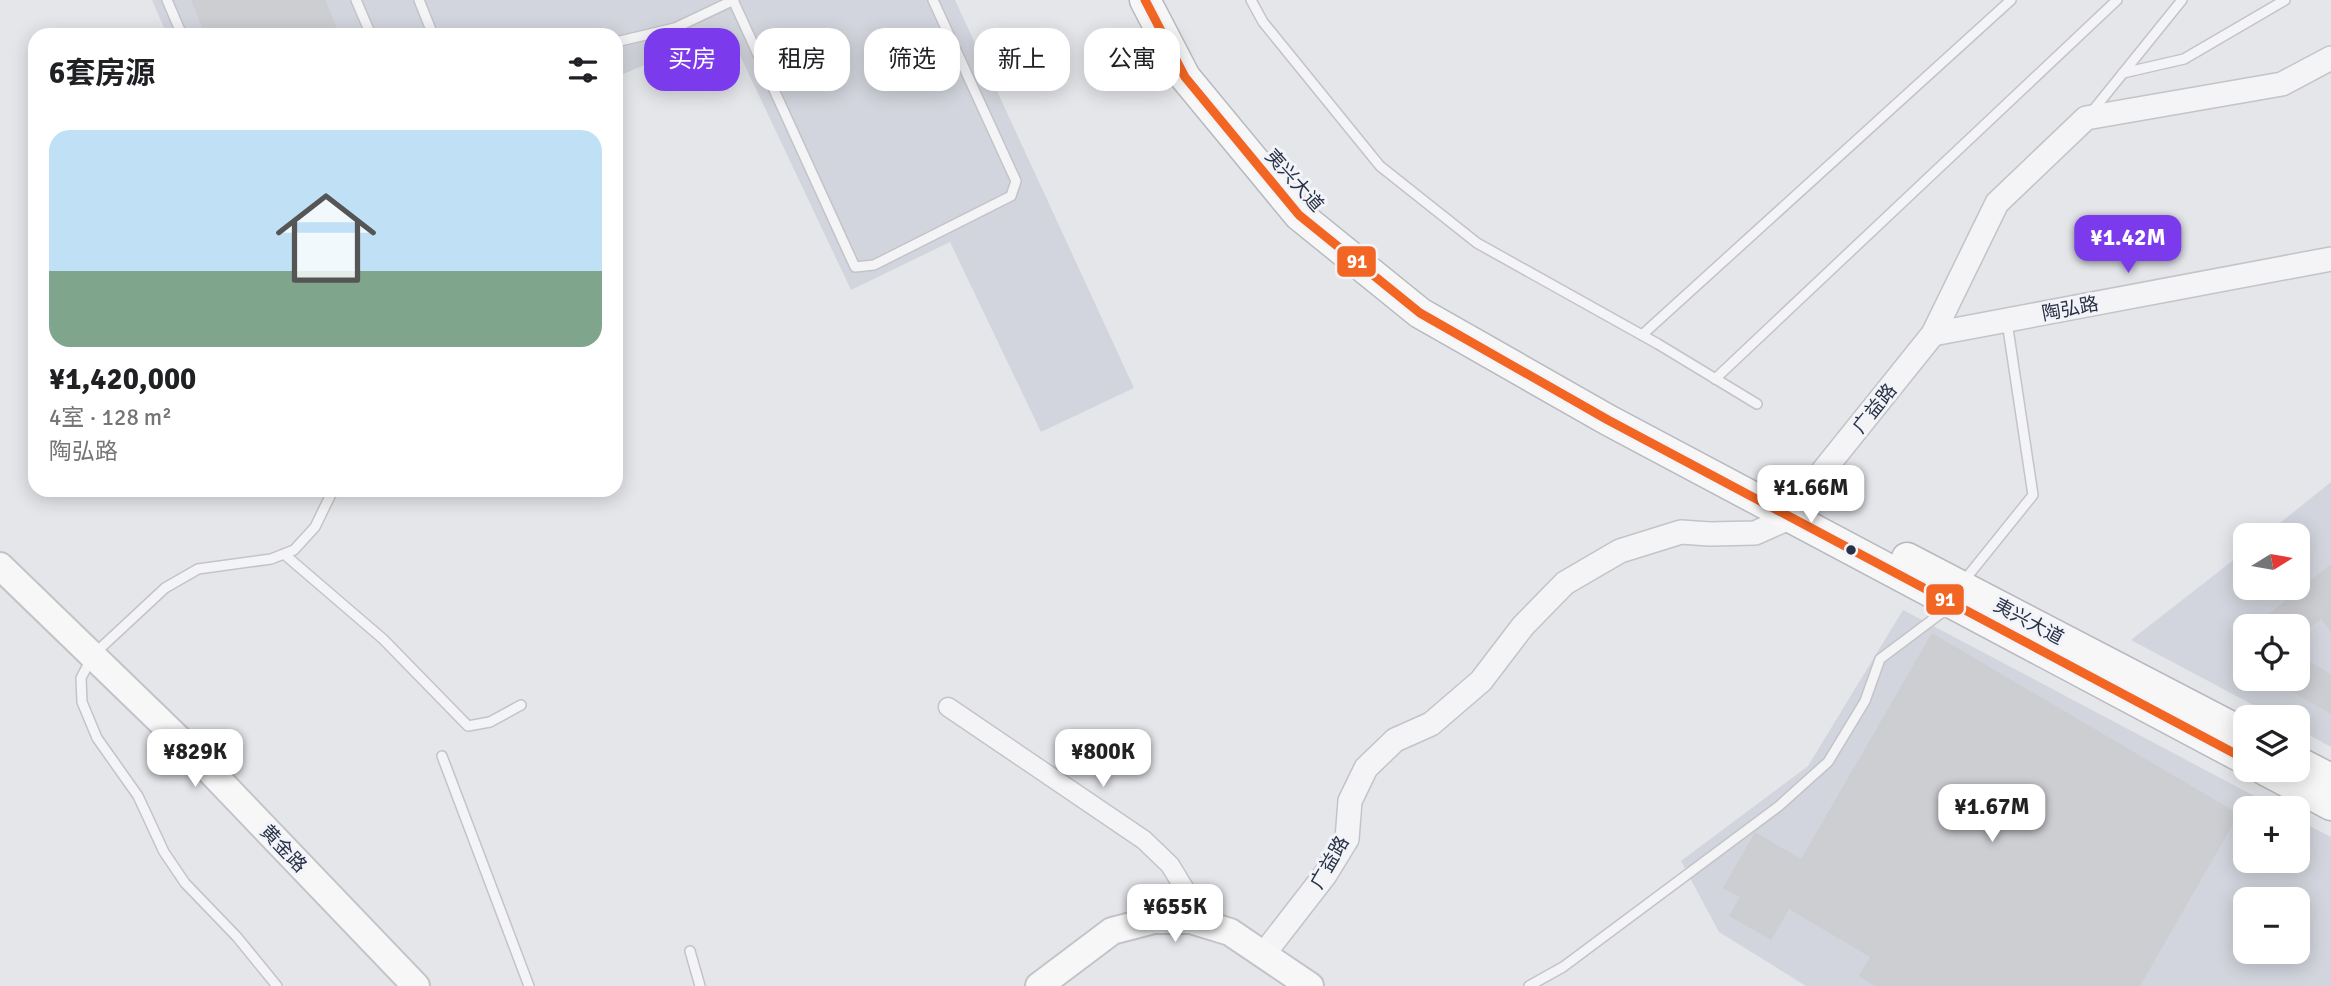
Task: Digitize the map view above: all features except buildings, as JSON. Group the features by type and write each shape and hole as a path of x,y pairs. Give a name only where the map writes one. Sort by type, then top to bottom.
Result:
{"highway":[{"name":"夷兴大道","path":"1145,0 1185,77 1299,215 1420,313 1608,420 1794,510 1956,595 2233,752"},
{"name":"夷兴大道","path":"1164,0 1200,67 1311,202 1429,299 1794,510"},
{"name":"夷兴大道","path":"1956,595 2233,728"},
{"path":"2310,768 2331,779"},
{"path":"2288,782 2331,805"}],"main road":[{"name":"黄金路","path":"0,566 190,750 416,986"},
{"path":"1039,986 1112,931 1154,920 1191,920 1230,932 1310,986"}],"street":[{"path":"2086,118 2282,84 2331,58"},
{"name":"广益路","path":"1263,954 1325,875 1347,839 1350,801 1366,768 1395,740 1430,724 1481,681 1522,626 1565,583 1620,551 1681,532 1755,533 1794,510 1933,334 1997,203 2086,118"},
{"name":"陶弘路","path":"1933,334 2331,259"},
{"path":"948,707 1144,840 1170,865 1184,888 1191,920"}],"lane":[{"path":"167,0 179,28"},
{"path":"356,0 368,28"},
{"path":"419,0 430,28"},
{"path":"623,40 675,28 734,0 855,267 874,265 1011,196 1016,181 933,0"},
{"path":"1251,0 1263,23 1380,166 1477,243 1642,335 1756,404"},
{"path":"1642,335 2011,0"},
{"path":"1715,379 2117,0"},
{"path":"2086,118 2182,0"},
{"path":"2123,73 2185,59 2285,0"},
{"path":"1529,986 1573,960 1779,806 1828,762 1865,701 1880,659 1956,595 2034,495 2007,320"},
{"path":"277,986 237,937 185,883 164,852 138,796 97,738 82,702 81,678 93,655 164,588 198,569 271,559 294,550 316,527 330,497"},
{"path":"284,554 383,639 468,726 490,722 521,705"},
{"path":"442,756 529,986"},
{"path":"690,951 701,986"}],"shaded area":[{"path":"152,0 955,0 974,41 974,91 997,91 1134,388 1041,432 950,242 851,290 757,91 850,91 850,28 754,28 754,85 740,55 740,28 644,28 644,65 623,74 623,28 164,28"},
{"path":"2331,482 2331,747 2310,736 2310,705 2253,705 2131,640 2233,560 2233,600 2310,600 2310,523 2280,523"},
{"path":"1903,610 2254,796 2233,796 2233,873 2310,873 2310,826 2331,837 2331,986 1806,986 1719,932 1681,861 1808,766"}],"transit line":[{"name":"91","path":"1145,0 1185,77 1299,215 1420,313 1608,420 2233,753"}]}
